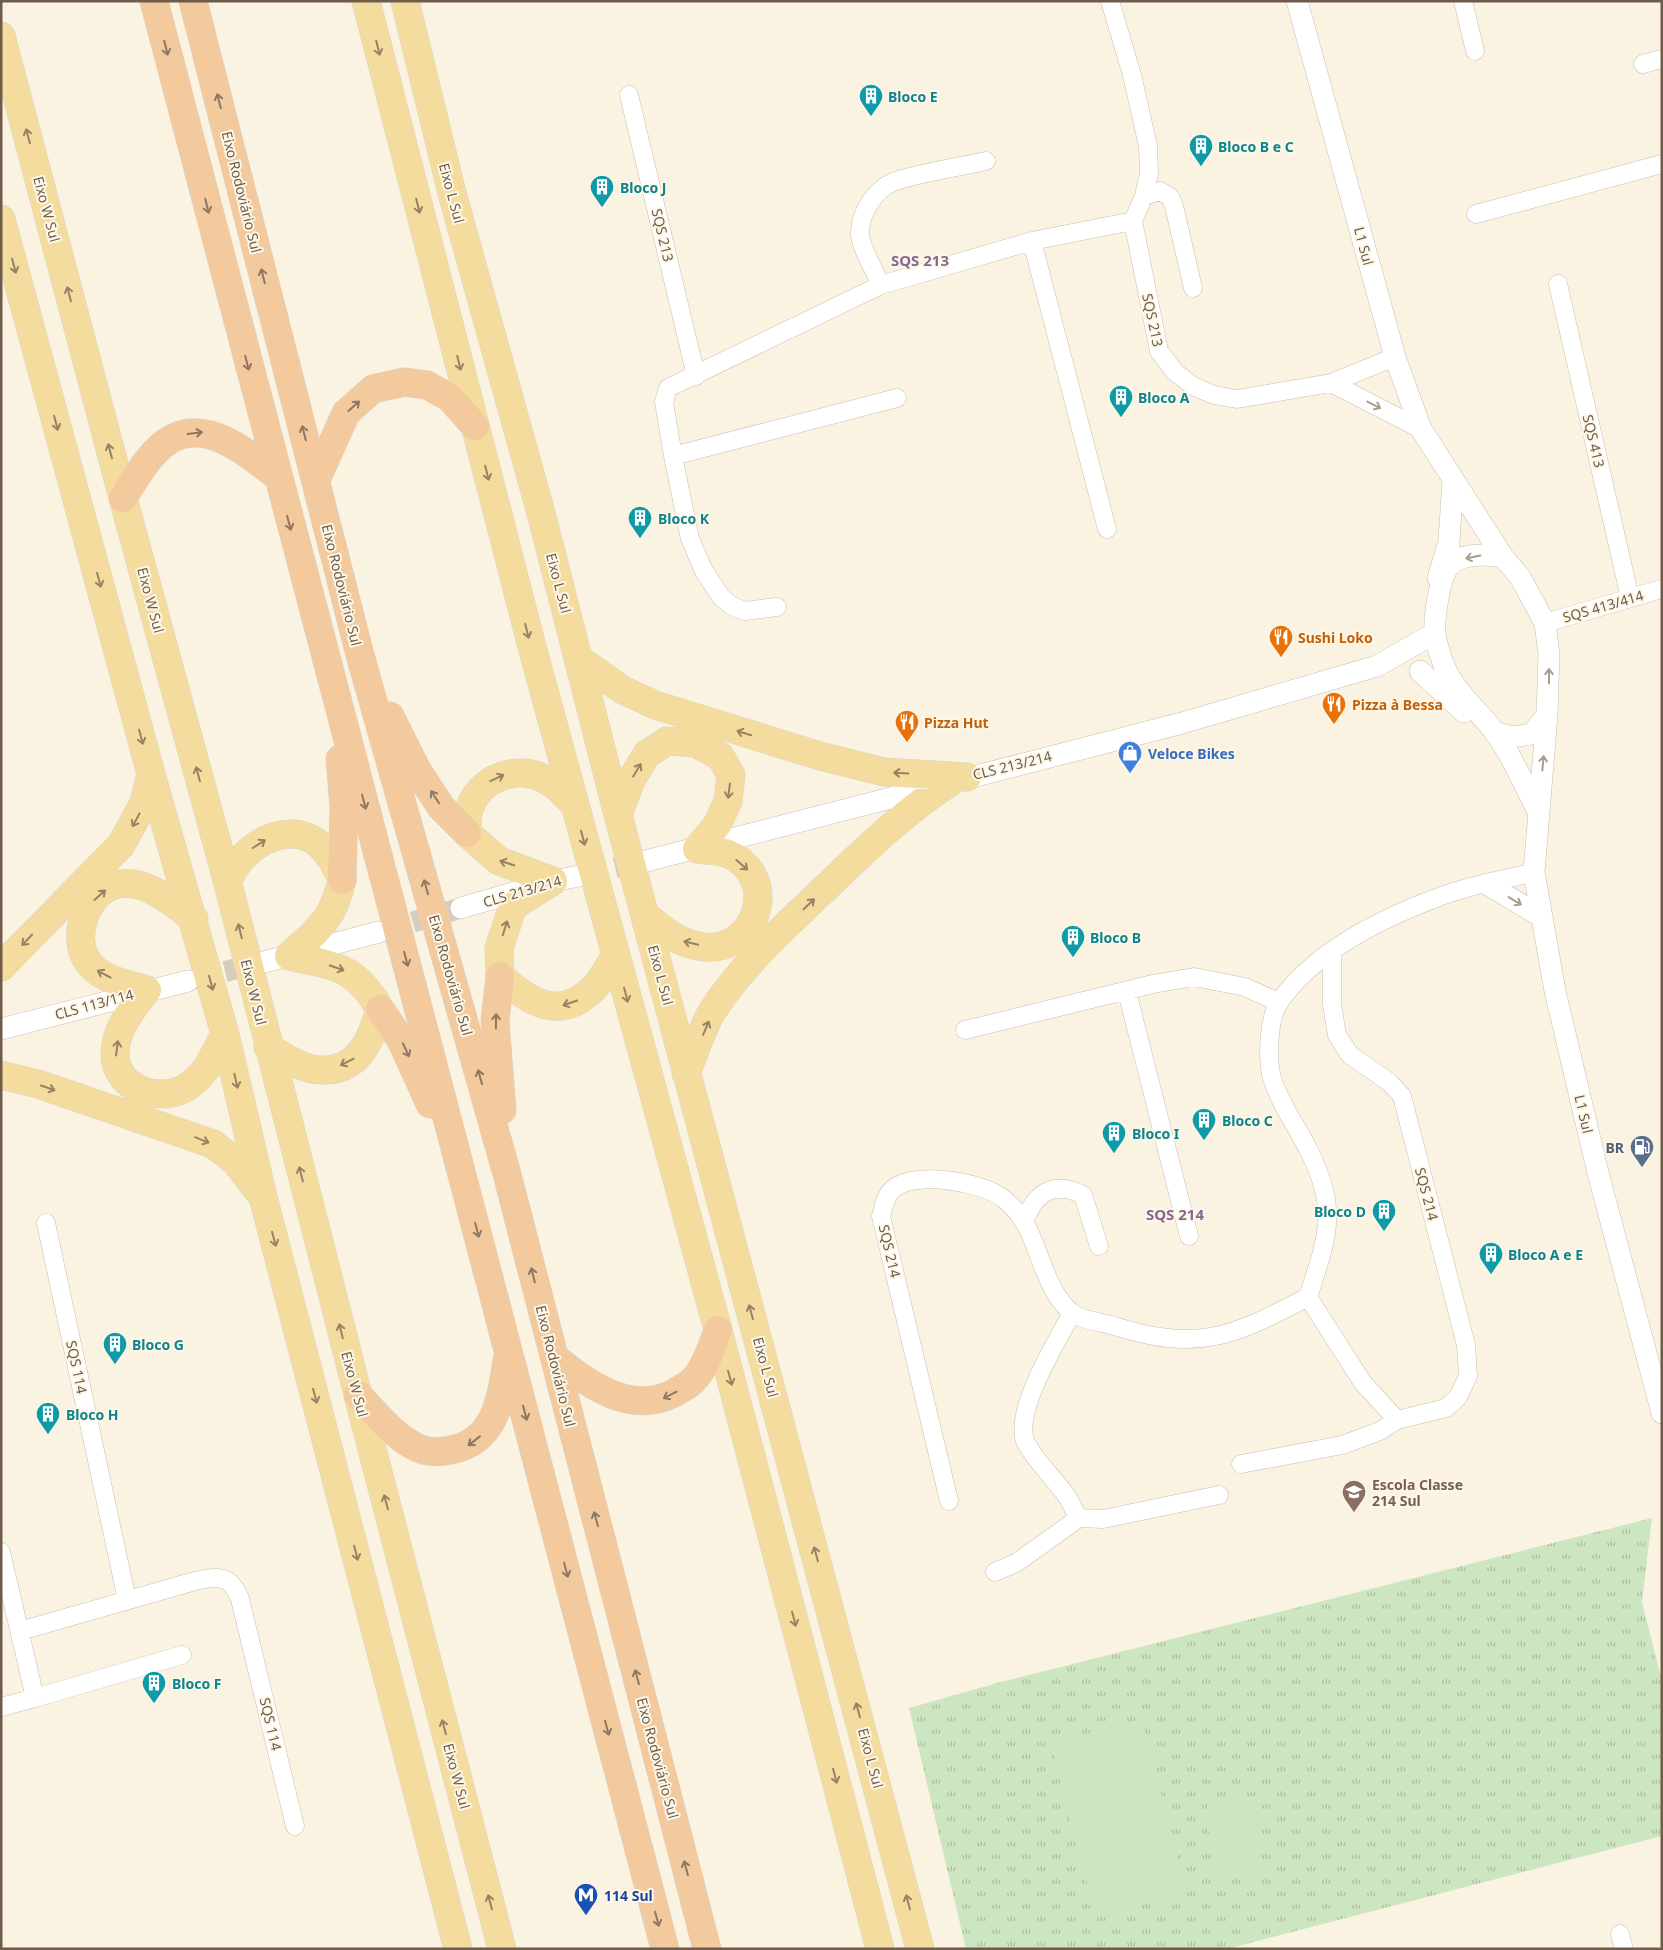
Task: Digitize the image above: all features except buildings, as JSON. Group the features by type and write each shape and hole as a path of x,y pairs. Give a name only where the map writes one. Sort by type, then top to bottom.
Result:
{"highway":[{"path":"154,1 664,1949"},
{"name":"Eixo Rodoviário Sul","path":"193,1 360,654 507,1174 707,1949"},
{"path":"316,480 346,413 373,389 404,382 427,385 450,398 475,426"},
{"path":"123,498 150,458 176,436 205,432 238,446 277,476"},
{"path":"360,654 417,770 441,807 467,833"},
{"path":"329,670 344,807 342,880"},
{"path":"500,976 495,1021 507,1174"},
{"path":"380,1009 404,1048 465,1183"},
{"path":"554,1356 578,1376 612,1395 628,1400 661,1399 687,1386 697,1375 708,1356 718,1330"},
{"path":"358,1395 390,1429 418,1449 441,1452 467,1447 482,1435 498,1405 508,1349"}],"main road":[{"path":"366,1 574,804 718,1330 880,1949"},
{"name":"Eixo L Sul","path":"404,1 452,193 541,513 686,1073 920,1949"},
{"name":"Eixo W Sul","path":"1,36 123,498 227,880 268,1047 502,1949"},
{"path":"1,219 151,774 194,919 225,1034 263,1197 458,1949"},
{"path":"579,659 621,689 655,704 811,753 884,772 960,778"},
{"path":"618,815 631,780 646,754 667,741 695,743 720,756 731,776 728,801 717,826 698,849"},
{"path":"553,880 499,861 467,833 468,814 476,796 490,781 509,773 527,772 548,781 574,804"},
{"path":"1,967 121,845 144,803 151,774"},
{"path":"686,1073 713,1011 743,972 778,933 892,824 922,800 960,778"},
{"path":"227,880 241,859 255,846 283,833 293,833 310,838 326,851 342,880 333,911 323,925 277,959"},
{"path":"645,915 672,936 692,945 716,946 738,940 751,926 758,903 757,882 746,866 728,853 698,849"},
{"path":"553,880 513,906 499,948 500,976 518,992 534,1002 553,1007 574,1004 594,988 615,957"},
{"path":"194,919 152,889 120,883 110,887 94,901 84,916 79,937 83,953 89,964 101,974 147,990 121,1027 115,1056 127,1081 137,1089 162,1095 177,1092 190,1085 202,1074 225,1034"},
{"path":"268,1047 291,1061 321,1071 346,1065 357,1057 369,1042 380,1009 364,984 354,975 335,966 277,959"},
{"path":"1,1076 38,1084 213,1144 235,1161 263,1197"}],"street":[{"path":"776,607 745,612 732,606 722,597 704,571 690,539 672,456 664,402 668,388 696,376 880,284 1032,241 1133,221 1144,196 1149,173 1148,146 1132,75 1110,1"},
{"name":"L1 Sul","path":"1297,1 1395,357 1421,429 1453,481 1504,557 1520,577 1545,623 1549,654 1547,715 1534,872 1555,992 1596,1164 1662,1413"},
{"path":"1463,1 1476,51"},
{"path":"1643,64 1662,60"},
{"name":"SQS 213","path":"629,95 696,376"},
{"path":"880,284 860,237 861,221 866,209 877,193 892,183 986,161"},
{"path":"1476,214 1662,164"},
{"path":"1144,196 1160,191 1170,197 1174,206 1192,288"},
{"name":"SQS 213","path":"1133,221 1159,351 1175,372 1193,386 1214,395 1237,399 1331,383 1395,357"},
{"path":"1032,241 1107,529"},
{"name":"SQS 413","path":"1558,284 1630,598"},
{"path":"1331,383 1421,429"},
{"path":"672,456 897,398"},
{"path":"1427,638 1447,568 1453,481"},
{"path":"1449,542 1427,638 1448,675 1476,713 1495,732 1538,811"},
{"path":"1447,568 1458,561 1472,556 1504,557"},
{"name":"SQS 413/414","path":"1545,623 1662,590"},
{"name":"CLS 213/214","path":"646,861 698,849 960,778 1182,723 1377,666 1427,638"},
{"name":"CLS 213/214","path":"1377,666 1448,675"},
{"path":"1420,671 1508,754"},
{"path":"1495,732 1513,737 1532,734 1547,715"},
{"path":"1079,1518 1066,1495 1037,1461 1022,1430 1039,1374 1072,1313 1134,1333 1180,1341 1227,1335 1253,1326 1308,1297 1329,1226 1326,1194 1325,1186 1308,1149 1285,1109 1272,1077 1269,1039 1278,1002 1303,974 1332,951 1385,920 1440,896 1534,872"},
{"name":"CLS 213/214","path":"461,908 553,880 584,875"},
{"path":"1487,884 1542,917"},
{"path":"277,959 379,932"},
{"name":"SQS 214","path":"1241,1464 1359,1441 1397,1420 1446,1408 1458,1397 1468,1376 1466,1345 1402,1096 1388,1082 1350,1055 1337,1034 1332,1004 1332,951"},
{"path":"965,1030 1127,992 1153,984 1194,977 1245,987 1278,1002"},
{"name":"CLS 113/114","path":"1,1029 188,981"},
{"path":"1127,992 1189,1236"},
{"name":"SQS 214","path":"949,1501 881,1216 885,1198 893,1189 907,1181 949,1180 980,1187 1004,1199 1024,1222 1050,1283 1072,1313"},
{"path":"1024,1222 1030,1204 1043,1193 1057,1188 1072,1190 1083,1195 1099,1246"},
{"name":"SQS 114","path":"46,1223 127,1600"},
{"path":"1308,1297 1363,1383 1397,1420"},
{"path":"995,1572 1016,1563 1079,1518 1111,1517 1219,1495"},
{"path":"1,1552 35,1698"},
{"name":"SQS 114","path":"20,1631 215,1577 225,1579 235,1586 268,1709 295,1826"},
{"path":"1,1707 182,1655"}],"green space":[{"path":"1652,1518 1642,1602 1662,1681 1662,1836 1227,1949 966,1949 909,1708 1001,1682"},
{"path":"1142,1719 1186,1891 1095,1915 1051,1743"},
{"path":"1257,1798 1262,1874 1213,1878 1207,1801"}],"tunnel":[{"path":"584,875 645,861"},
{"path":"382,931 461,908"},
{"path":"194,979 264,962"}],"place":[{"name":"Bloco E","path":"871,117"},
{"name":"Bloco B e C","path":"1201,167"},
{"name":"Bloco J","path":"602,208"},
{"name":"Bloco A","path":"1121,418"},
{"name":"Bloco K","path":"640,539"},
{"name":"Sushi Loko","path":"1281,658"},
{"name":"Pizza à Bessa","path":"1334,725"},
{"name":"Pizza Hut","path":"907,743"},
{"name":"Veloce Bikes","path":"1130,774"},
{"name":"Bloco B","path":"1073,958"},
{"name":"Bloco C","path":"1204,1141"},
{"name":"Bloco I","path":"1114,1154"},
{"name":"BR","path":"1642,1168"},
{"name":"Bloco D","path":"1384,1232"},
{"name":"Bloco A e E","path":"1491,1275"},
{"name":"Bloco G","path":"115,1365"},
{"name":"Bloco H","path":"48,1435"},
{"name":"Escola Classe 214 Sul","path":"1354,1513"},
{"name":"Bloco F","path":"154,1704"},
{"name":"114 Sul","path":"586,1916"}],"district":[{"name":"SQS 213","path":"920,260"},
{"name":"SQS 214","path":"1175,1214"}]}
